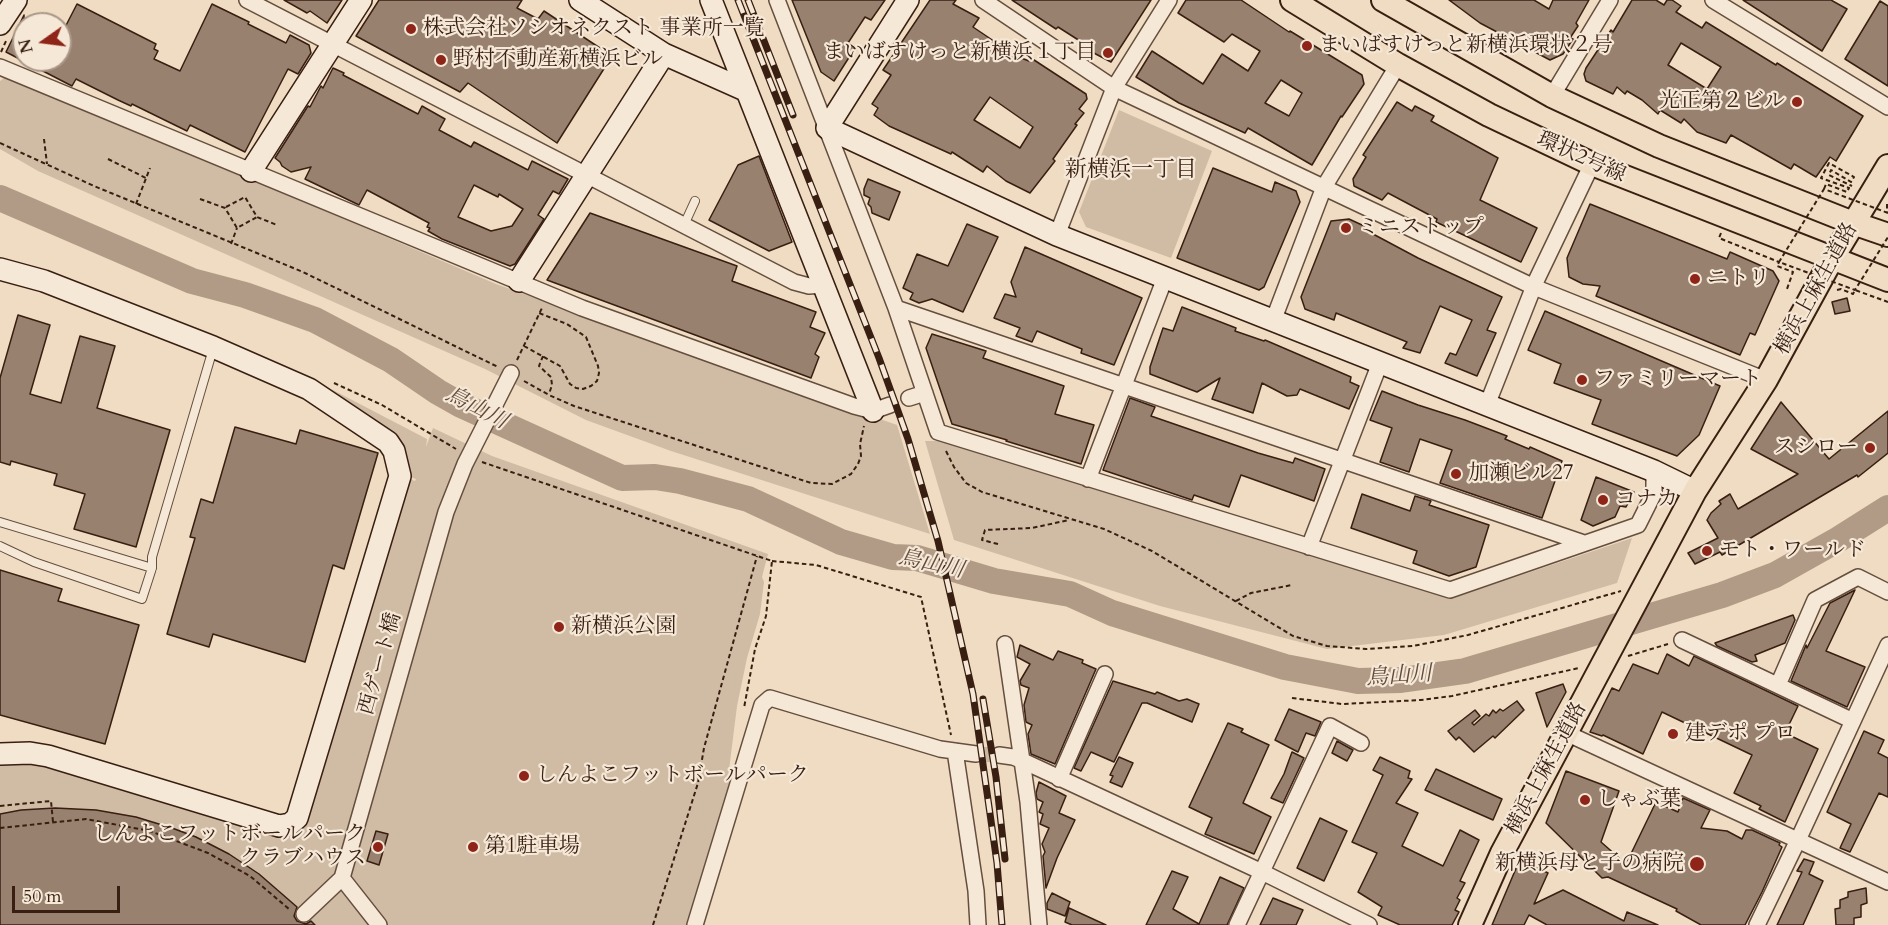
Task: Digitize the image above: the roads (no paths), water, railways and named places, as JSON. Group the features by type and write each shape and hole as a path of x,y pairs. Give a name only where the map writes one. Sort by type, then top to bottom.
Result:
{"main road":[{"name":"環状2号線","path":"1292,0 1398,65 1488,115 1592,164 1888,280"},
{"name":"環状2号線","path":"1383,0 1552,96 1659,146 1888,236"},
{"name":"横浜上麻生道路","path":"1470,925 1503,853 1695,491 1766,380 1832,259 1888,166"}],"street":[{"path":"0,24 16,0"},
{"path":"247,0 794,282 809,286 823,285"},
{"path":"251,171 361,0"},
{"path":"580,0 664,54 747,91"},
{"path":"2,63 251,171 593,312 854,406 882,408 823,285 711,0"},
{"path":"777,0 896,308 938,432 1450,590 1638,525 1654,493 1654,471"},
{"path":"827,128 908,0"},
{"path":"983,0 1114,88 1534,287 1766,380"},
{"path":"1057,235 1114,88 1169,0"},
{"path":"1552,96 1610,0"},
{"path":"1713,0 1888,107"},
{"path":"519,281 664,54"},
{"path":"1273,321 1324,187 1398,65"},
{"path":"827,128 1057,235 1654,471 1695,491"},
{"path":"1487,405 1534,287 1592,164"},
{"path":"0,269 44,281 213,347 309,389 388,442 399,464 400,476 297,818 290,824 279,826 48,756 30,753 0,754"},
{"path":"1088,479 1166,278"},
{"path":"896,308 1584,543"},
{"path":"1309,547 1380,363"},
{"name":"西ゲート橋","path":"342,878 446,512 469,457 508,379"},
{"path":"909,399 925,393"},
{"path":"1778,685 1815,600 1858,578 1888,592"},
{"path":"1683,640 1853,721"},
{"path":"1005,644 1023,761 1039,925"},
{"path":"1757,925 1888,645"},
{"path":"1059,779 1105,674"},
{"path":"694,925 762,705 770,698 940,749 976,754"},
{"path":"1237,925 1330,726 1361,743"},
{"path":"1566,733 1888,882"},
{"path":"955,751 976,891 978,925"},
{"path":"999,755 1023,761 1262,872 1369,925"},
{"path":"298,913 342,878 379,925"}],"lane":[{"path":"684,225 695,201"},
{"path":"0,546 34,562 142,599 213,347"},
{"path":"0,522 152,568"}],"waterway":[{"name":"鳥山川","path":"0,198 192,281 245,295 315,320 391,360 461,405 622,478 655,477 680,481 748,499 841,542 893,557 917,558 994,581 1070,594 1112,613 1285,667 1358,681 1401,680 1465,671 1722,595 1775,575 1888,508"}],"tunnel":[{"path":"976,754 999,755"}],"railway":[{"path":"738,0 879,358 908,439 938,541 973,694 997,863 1002,925"},
{"path":"748,0 793,115"},
{"path":"983,699 996,777 1005,859"}],"place":[{"name":"株式会社ソシオネクスト 事業所一覧","path":"411,29"},
{"name":"まいばすけっと新横浜環状２号","path":"1307,46"},
{"name":"まいばすけっと新横浜１丁目","path":"1108,53"},
{"name":"野村不動産新横浜ビル","path":"441,60"},
{"name":"光正第２ビル","path":"1797,102"},
{"name":"ミニストップ","path":"1346,228"},
{"name":"ニトリ","path":"1695,279"},
{"name":"ファミリーマート","path":"1582,380"},
{"name":"スシロー","path":"1870,448"},
{"name":"加瀬ビル27","path":"1456,474"},
{"name":"コナカ","path":"1603,500"},
{"name":"モト・ワールド","path":"1707,551"},
{"name":"新横浜公園","path":"559,627"},
{"name":"建デポ プロ","path":"1673,734"},
{"name":"しんよこフットボールパーク","path":"524,776"},
{"name":"しゃぶ葉","path":"1585,800"},
{"name":"しんよこフットボールパーク クラブハウス","path":"378,847"},
{"name":"第1駐車場","path":"473,847"},
{"name":"新横浜母と子の病院","path":"1697,864"}],"district":[{"name":"新横浜一丁目","path":"1131,171"}]}
